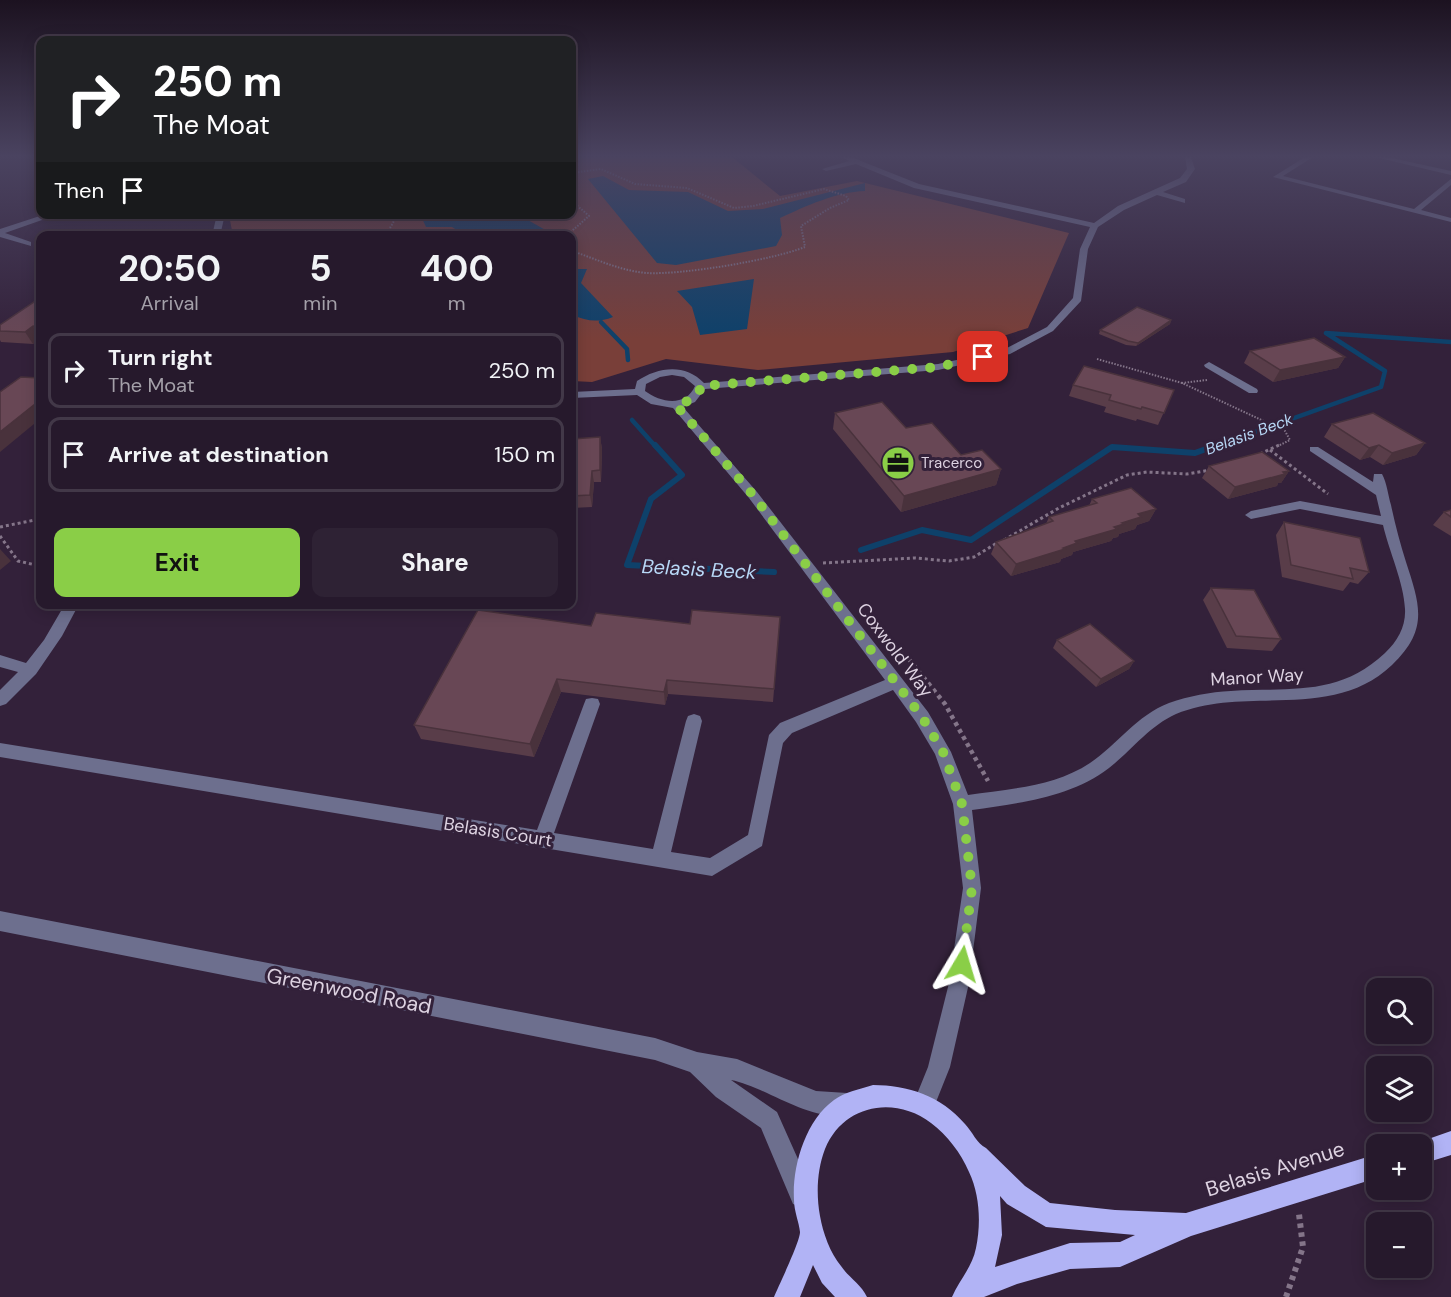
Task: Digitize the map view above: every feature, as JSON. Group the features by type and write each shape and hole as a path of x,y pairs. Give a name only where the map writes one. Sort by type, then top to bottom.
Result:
{"main road":[{"path":"854,1297 833,1277 811,1237 804,1199 808,1159 824,1127 847,1104 871,1096 897,1096 924,1104 948,1121 970,1147 985,1180 992,1217 988,1254 969,1293"},
{"path":"1432,1149 1451,1143"},
{"name":"Belasis Avenue","path":"970,1147 1016,1195 1046,1215 1114,1222 1189,1224"},
{"name":"Belasis Avenue","path":"969,1293 1017,1271 1070,1256 1120,1254 1189,1224 1366,1169"},
{"path":"787,1297 811,1237"}],"street":[{"path":"1057,218 1095,226"},
{"path":"701,386 938,367 1006,352 1050,329 1078,299 1084,249 1095,226 1107,218"},
{"path":"0,233 41,219"},
{"path":"0,233 28,244"},
{"path":"1209,365 1253,391"},
{"path":"666,372 682,372 695,377 701,386 699,394 690,401 676,405 647,400 640,392 641,383 666,372"},
{"path":"576,395 640,392"},
{"name":"Coxwold Way","path":"676,405 753,495 922,717 943,752 962,804 972,888 959,983 939,1067 924,1104"},
{"name":"Manor Way","path":"962,804 1060,786 1093,770 1169,710 1200,699 1233,696 1302,696 1341,687 1373,673 1391,659 1404,643 1411,624 1412,605 1388,522 1380,485 1314,449"},
{"path":"1251,515 1300,505 1388,522"},
{"path":"0,700 31,670 51,643 69,609"},
{"path":"0,661 31,670"},
{"name":"Belasis Court","path":"0,750 712,867 756,840 776,740 786,728 895,682"},
{"path":"543,839 592,704"},
{"path":"660,858 694,721"},
{"name":"Greenwood Road","path":"0,921 655,1049 697,1063 737,1070 816,1102 847,1104"},
{"name":"Greenwood Road","path":"697,1063 724,1089 769,1120 804,1199"}],"path":[{"path":"572,231 588,218"},
{"path":"576,252 629,270 649,273 699,269 790,253 805,247 801,226 815,218"},
{"path":"390,228 395,219"},
{"path":"1097,359 1182,383 1285,431 1290,440 1260,454"},
{"path":"1182,383 1206,380 1226,374"},
{"path":"1270,450 1328,494 1339,513"},
{"path":"808,568 828,561 915,558 949,561 974,556 1059,508 1127,475 1147,472 1186,474 1217,469"},
{"path":"0,527 36,520"},
{"path":"0,536 18,561 36,565"},
{"path":"1286,1297 1303,1247 1296,1191"}],"shaded area":[{"path":"1006,218 1069,233 1028,328 953,352 758,370 666,359 592,382 576,381 576,231 232,231 230,220"}],"water":[{"path":"620,218 781,218 782,235 776,246 676,265 657,263"},
{"path":"422,219 526,219 547,231 458,231 452,227 426,227"},
{"path":"576,269 587,269 581,283 613,317 602,320 576,317"},
{"path":"754,279 747,329 700,335 692,307 677,291"}],"building":[{"path":"36,301 36,327 33,326 25,332 0,331 0,325"},
{"path":"1137,307 1171,320 1138,343 1100,330"},
{"path":"1314,338 1345,357 1280,370 1250,351"},
{"path":"1084,366 1174,390 1164,413 1142,407 1141,409 1109,400 1111,395 1073,385"},
{"path":"21,377 36,378 36,403 0,432 0,392"},
{"path":"882,402 906,428 932,423 961,455 982,450 1001,469 904,496 835,413"},
{"path":"1373,413 1425,443 1392,453 1379,445 1369,448 1332,424"},
{"path":"600,437 600,470 592,471 590,495 576,496 576,439"},
{"path":"1262,452 1289,471 1235,487 1209,466"},
{"path":"1131,488 1156,509 1138,514 1141,517 1114,527 1117,529 1075,541 1077,543 1063,548 1065,549 1016,564 996,542 1053,521 1049,517 1097,503 1092,499"},
{"path":"1451,510 1451,517 1444,512"},
{"path":"1284,522 1360,538 1369,572 1350,568 1353,579 1291,565"},
{"path":"1211,588 1254,590 1281,639 1236,636"},
{"path":"478,610 591,626 596,613 690,624 692,610 780,617 774,689 667,680 664,692 557,679 530,744 414,725"},
{"path":"1090,624 1134,661 1101,679 1057,640"}],"waterway":[{"name":"Belasis Beck","path":"601,322 627,349 628,360"},
{"name":"Belasis Beck","path":"1213,447 1381,387 1385,371 1326,333 1451,342"},
{"name":"Belasis Beck","path":"632,420 656,447"},
{"name":"Belasis Beck","path":"655,445 682,475 651,499 627,565 774,572"},
{"name":"Belasis Beck","path":"861,550 922,530 971,540 1112,447 1195,453 1217,445"}],"place":[{"name":"Tracerco","path":"898,463"}],"route":[{"path":"962,964 972,888 962,804 943,752 922,717 753,495 676,405 690,401 699,394 701,386 938,367 983,357"}]}
